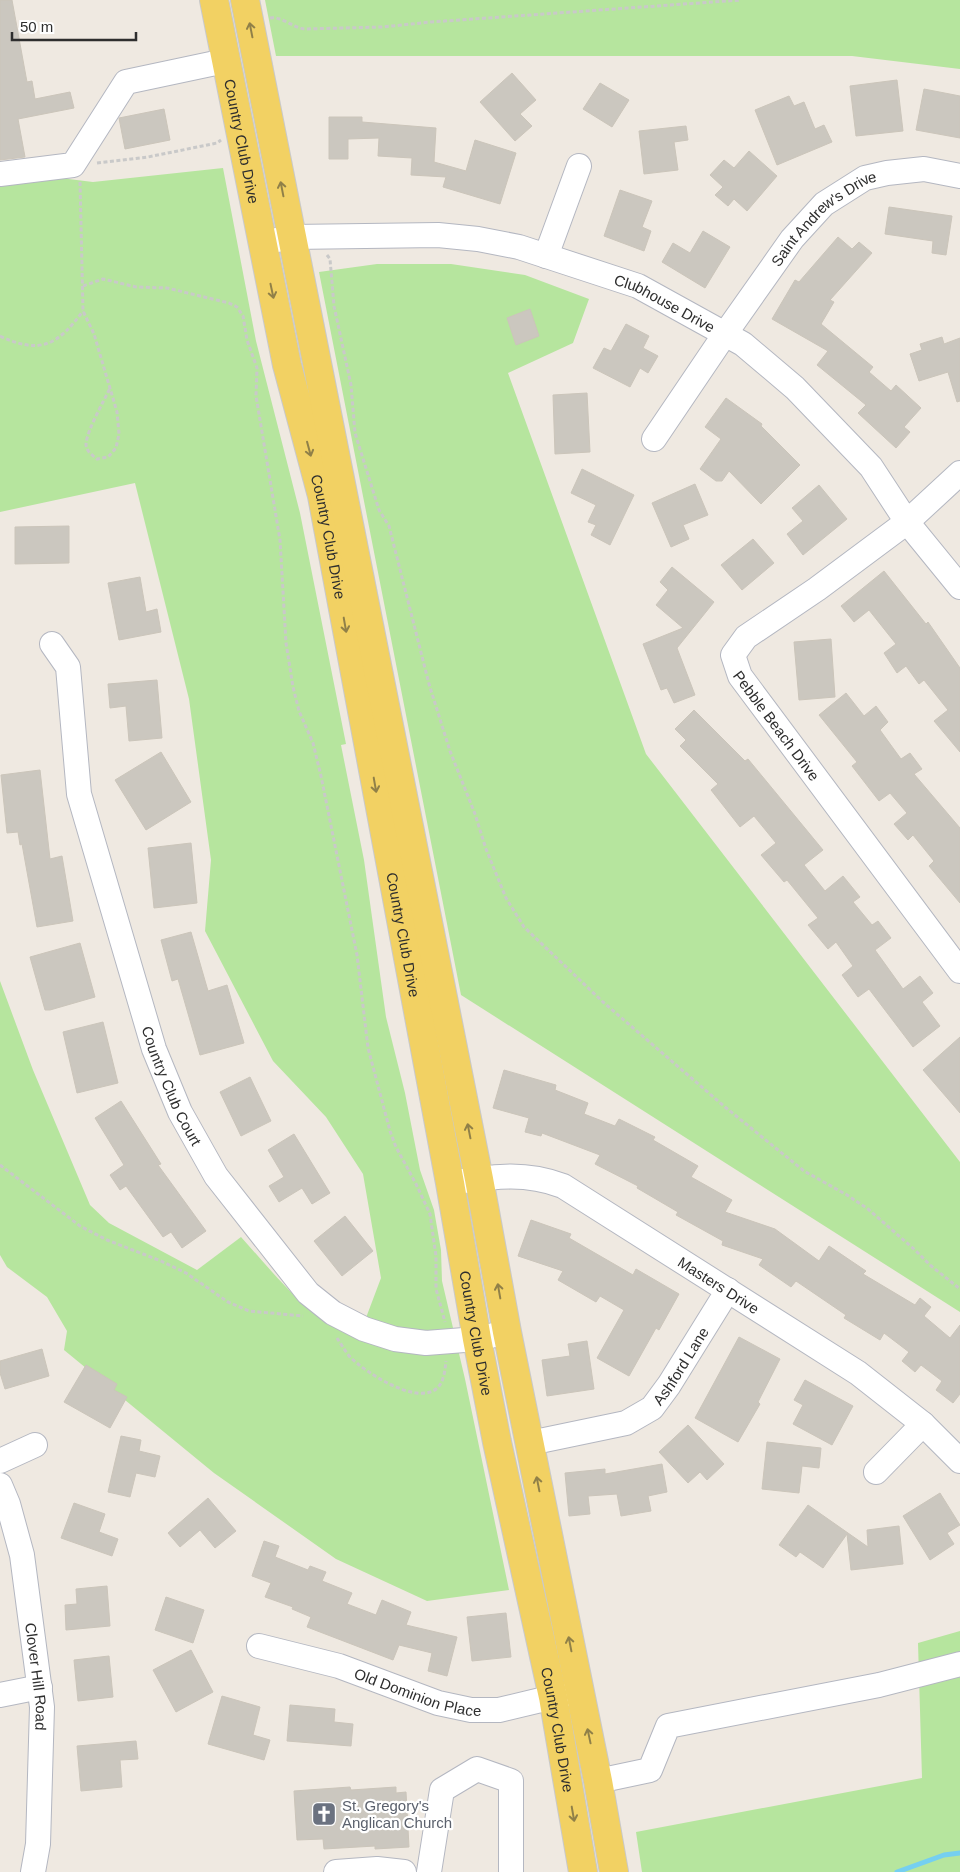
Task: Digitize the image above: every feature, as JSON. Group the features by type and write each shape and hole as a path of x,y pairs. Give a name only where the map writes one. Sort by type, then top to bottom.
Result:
{"main road":[{"name":"Country Club Drive","path":"214,0 288,365 322,496 497,1442 566,1694 598,1781 614,1872"},
{"name":"Country Club Drive","path":"246,0 299,237 507,1332 530,1443 566,1694 583,1872"}],"street":[{"path":"0,174 72,165 126,82 225,61"},
{"path":"546,256 579,166"},
{"name":"Saint Andrew's Drive","path":"654,439 792,239 824,204 865,178 887,173 924,169 960,176"},
{"name":"Clubhouse Drive","path":"262,243 299,237 438,236 486,240 519,247 638,286 743,344 795,388 871,467 908,522 960,587"},
{"path":"908,522 960,473"},
{"name":"Pebble Beach Drive","path":"908,522 746,637 733,654 740,676 960,971"},
{"name":"Country Club Court","path":"52,644 68,666 80,794 154,1049 180,1112 216,1176 308,1293 334,1314 364,1329 395,1338 426,1343 477,1339 507,1332"},
{"name":"Masters Drive","path":"450,1183 520,1175 545,1179 563,1186 858,1373 923,1424 960,1461"},
{"name":"Ashford Lane","path":"530,1443 626,1423 652,1408 669,1385 728,1290"},
{"path":"876,1472 923,1424"},
{"path":"0,1461 35,1445"},
{"name":"Clover Hill Road","path":"0,1485 8,1504 22,1554 42,1707 38,1844 33,1872"},
{"name":"Old Dominion Place","path":"259,1646 339,1666 438,1703 471,1710 499,1710 566,1694"},
{"path":"598,1781 650,1770 668,1726 879,1685 960,1664"},
{"path":"0,1695 40,1687"},
{"path":"428,1872 442,1790 477,1769 511,1780 510,1872"},
{"path":"336,1872 377,1869 404,1872"}],"path":[{"path":"270,26 268,19 274,18 298,28 374,27 741,0"},
{"path":"95,163 148,157 217,143 222,139"},
{"path":"81,177 83,311 94,334 118,412 119,434 116,448 108,457 97,459 90,454 86,445 89,433 110,388"},
{"path":"299,237 330,259 334,306 352,385 354,433 378,510 389,526 428,684 450,751 506,898 524,927 603,1002 725,1107 804,1171 847,1195 868,1210 915,1250 930,1266 960,1289"},
{"path":"83,286 104,279 136,287 167,288 229,303 237,307 243,316 247,340 257,368 256,396 280,540 286,643 293,687 299,711 313,743 321,776 357,955 368,1048 382,1105 396,1147 430,1214 436,1256 436,1289 445,1320 446,1368 442,1381 436,1389 428,1393 399,1389 366,1370 350,1357 332,1332"},
{"path":"0,336 27,345 45,344 59,339 70,329 83,311"},
{"path":"0,1166 80,1226 107,1240 161,1260 186,1273 228,1302 249,1311 270,1314 296,1314 309,1317"}],"green space":[{"path":"265,0 960,0 960,69 852,56 276,56"},
{"path":"223,168 256,341 300,513 346,744 341,745 364,860 386,1017 405,1093 420,1170 434,1210 441,1250 442,1281 465,1379 509,1590 427,1601 336,1559 214,1473 64,1350 67,1331 47,1297 7,1267 0,1255 0,981 33,1070 90,1205 109,1223 197,1270 241,1237 284,1285 308,1308 337,1329 358,1339 381,1278 363,1174 326,1117 273,1061 205,931 211,860 189,699 135,483 0,512 0,183 52,177 93,182"},
{"path":"377,264 451,264 525,275 589,299 573,343 508,373 646,754 960,1162 960,1312 461,995 319,272"},
{"path":"960,1631 960,1872 642,1872 636,1832 922,1778 918,1643"}],"building":[{"path":"0,0 12,0 27,82 32,81 35,99 70,92 74,108 18,119 25,157 0,160"},
{"path":"512,73 536,100 520,114 532,126 515,141 480,102"},
{"path":"897,80 903,131 856,136 850,86"},
{"path":"600,83 629,100 612,127 583,109"},
{"path":"924,89 960,96 960,138 916,130"},
{"path":"789,96 794,106 804,102 815,129 824,125 832,142 777,165 755,110"},
{"path":"164,109 170,140 125,149 119,118"},
{"path":"329,117 362,117 362,122 436,128 434,162 466,171 475,140 516,153 500,204 443,187 446,177 411,175 412,158 378,156 379,138 348,139 348,159 329,159"},
{"path":"686,126 688,140 674,142 678,170 644,174 639,131"},
{"path":"749,151 777,176 747,211 734,199 728,206 715,195 723,187 710,175 724,160 734,168"},
{"path":"620,190 652,201 642,227 651,231 644,251 604,236"},
{"path":"889,207 952,216 946,255 932,253 933,241 885,234"},
{"path":"703,231 730,247 705,288 662,262 673,243 690,253"},
{"path":"838,237 852,249 859,242 872,253 830,300 834,302 821,324 873,367 869,372 891,391 896,385 921,408 904,427 910,432 896,448 858,413 866,405 817,365 828,351 772,319 795,280 799,282"},
{"path":"530,309 539,336 516,345 507,318"},
{"path":"626,324 649,336 643,348 658,356 648,373 640,368 630,387 593,368 604,348 611,351"},
{"path":"942,337 944,344 960,338 960,401 957,402 948,372 919,381 910,354 922,350 920,344"},
{"path":"587,393 590,452 555,454 553,395"},
{"path":"726,398 762,424 761,426 800,465 761,504 729,471 722,481 716,481 700,469 721,439 705,427"},
{"path":"582,469 634,495 610,545 591,535 596,525 588,522 596,505 571,493"},
{"path":"695,484 708,515 683,525 689,539 671,547 652,503"},
{"path":"819,485 847,519 803,555 787,534 803,521 792,508"},
{"path":"69,526 69,563 15,564 15,527"},
{"path":"753,539 774,563 742,590 721,565"},
{"path":"672,567 714,602 677,648 695,695 674,703 667,688 661,690 643,644 683,628 656,605 668,590 660,582"},
{"path":"884,571 926,624 928,622 960,668 960,752 934,721 948,710 924,680 919,684 906,666 897,673 884,653 896,644 869,610 854,622 841,606"},
{"path":"140,577 146,612 157,609 161,632 119,640 108,583"},
{"path":"831,639 835,697 799,700 794,642"},
{"path":"157,680 162,738 129,741 126,706 110,708 108,684"},
{"path":"846,693 864,716 876,706 888,722 880,730 901,759 910,753 922,769 914,774 960,828 960,903 929,866 934,861 913,835 908,840 894,824 907,813 890,793 879,801 852,766 857,762 819,715"},
{"path":"694,710 745,761 748,759 823,850 804,865 825,891 843,876 860,897 853,902 872,925 878,921 891,938 875,950 903,989 920,976 933,993 922,1002 940,1026 913,1047 869,989 858,997 842,975 853,966 836,942 828,949 808,925 818,918 787,880 784,882 761,855 776,843 754,816 740,827 711,790 718,784 680,746 686,740 675,729"},
{"path":"161,752 191,802 146,830 115,780"},
{"path":"40,770 50,859 62,856 73,921 37,927 22,844 20,845 18,832 7,833 1,775"},
{"path":"191,843 197,903 154,908 148,848"},
{"path":"191,932 208,991 227,985 244,1043 200,1055 178,979 172,981 161,940"},
{"path":"80,943 95,997 45,1010 30,957"},
{"path":"103,1022 118,1083 77,1093 63,1032"},
{"path":"960,1037 960,1113 923,1070"},
{"path":"504,1070 556,1085 555,1090 588,1103 584,1114 615,1126 619,1119 655,1137 653,1140 698,1166 691,1177 732,1200 725,1212 775,1229 819,1261 829,1246 866,1271 863,1274 915,1305 920,1298 931,1307 924,1316 950,1338 960,1325 960,1394 953,1403 936,1390 942,1381 921,1365 915,1372 902,1361 909,1352 884,1333 880,1340 844,1318 846,1315 796,1281 791,1287 759,1265 763,1259 722,1245 723,1241 676,1215 678,1212 637,1188 638,1186 595,1164 600,1155 542,1133 541,1136 525,1132 529,1118 493,1108"},
{"path":"250,1077 271,1121 241,1136 220,1092"},
{"path":"121,1101 161,1164 158,1165 206,1231 182,1248 171,1232 163,1237 126,1186 120,1190 110,1175 124,1165 95,1118"},
{"path":"294,1134 330,1193 312,1204 302,1188 279,1202 269,1186 284,1177 268,1150"},
{"path":"345,1216 373,1251 342,1276 314,1241"},
{"path":"531,1220 571,1234 569,1238 633,1275 636,1269 679,1294 659,1330 656,1328 629,1376 597,1358 624,1310 600,1296 596,1302 558,1280 563,1271 518,1256"},
{"path":"739,1337 780,1359 758,1402 760,1404 738,1442 695,1418"},
{"path":"587,1341 594,1389 547,1396 542,1360 570,1356 568,1344"},
{"path":"42,1349 49,1376 5,1389 0,1373 0,1361"},
{"path":"86,1365 117,1384 114,1390 127,1397 110,1428 64,1402"},
{"path":"805,1380 853,1406 832,1445 793,1424 803,1405 794,1400"},
{"path":"688,1425 724,1464 707,1480 700,1472 688,1483 659,1452"},
{"path":"121,1436 141,1440 139,1451 160,1456 155,1477 136,1473 130,1497 108,1492"},
{"path":"767,1442 821,1448 819,1468 802,1466 799,1493 762,1489"},
{"path":"662,1464 667,1492 648,1496 651,1511 621,1516 617,1494 588,1496 590,1514 569,1516 565,1473 605,1469 605,1474"},
{"path":"940,1493 960,1525 947,1533 954,1544 930,1560 903,1516"},
{"path":"208,1498 236,1531 215,1548 200,1530 180,1547 168,1533"},
{"path":"74,1503 105,1514 99,1532 118,1539 112,1556 61,1538"},
{"path":"808,1505 868,1547 867,1530 899,1526 903,1564 851,1570 847,1534 823,1568 800,1552 796,1557 779,1545"},
{"path":"264,1541 279,1546 275,1557 308,1570 310,1566 326,1572 322,1581 352,1593 347,1604 376,1615 382,1600 411,1612 406,1625 457,1637 447,1676 428,1671 432,1653 399,1645 393,1660 307,1627 311,1617 292,1609 293,1607 265,1597 271,1583 252,1576"},
{"path":"107,1586 110,1626 66,1630 65,1605 77,1604 76,1589"},
{"path":"166,1597 204,1610 193,1643 155,1630"},
{"path":"506,1613 511,1657 472,1661 467,1617"},
{"path":"191,1650 213,1692 176,1712 153,1670"},
{"path":"109,1656 113,1697 78,1701 74,1660"},
{"path":"222,1696 260,1707 253,1735 270,1740 264,1760 208,1744"},
{"path":"290,1705 335,1709 334,1722 353,1724 351,1746 287,1741"},
{"path":"136,1741 138,1759 120,1760 122,1787 81,1791 77,1746"},
{"name":"St. Gregory's Anglican Church","path":"350,1787 351,1790 396,1787 396,1793 406,1792 409,1847 375,1849 375,1846 324,1849 323,1839 297,1840 294,1791"}],"waterway":[{"path":"897,1872 944,1855 960,1853"}],"place":[{"name":"St. Gregory's Anglican Church","path":"324,1814"}]}
